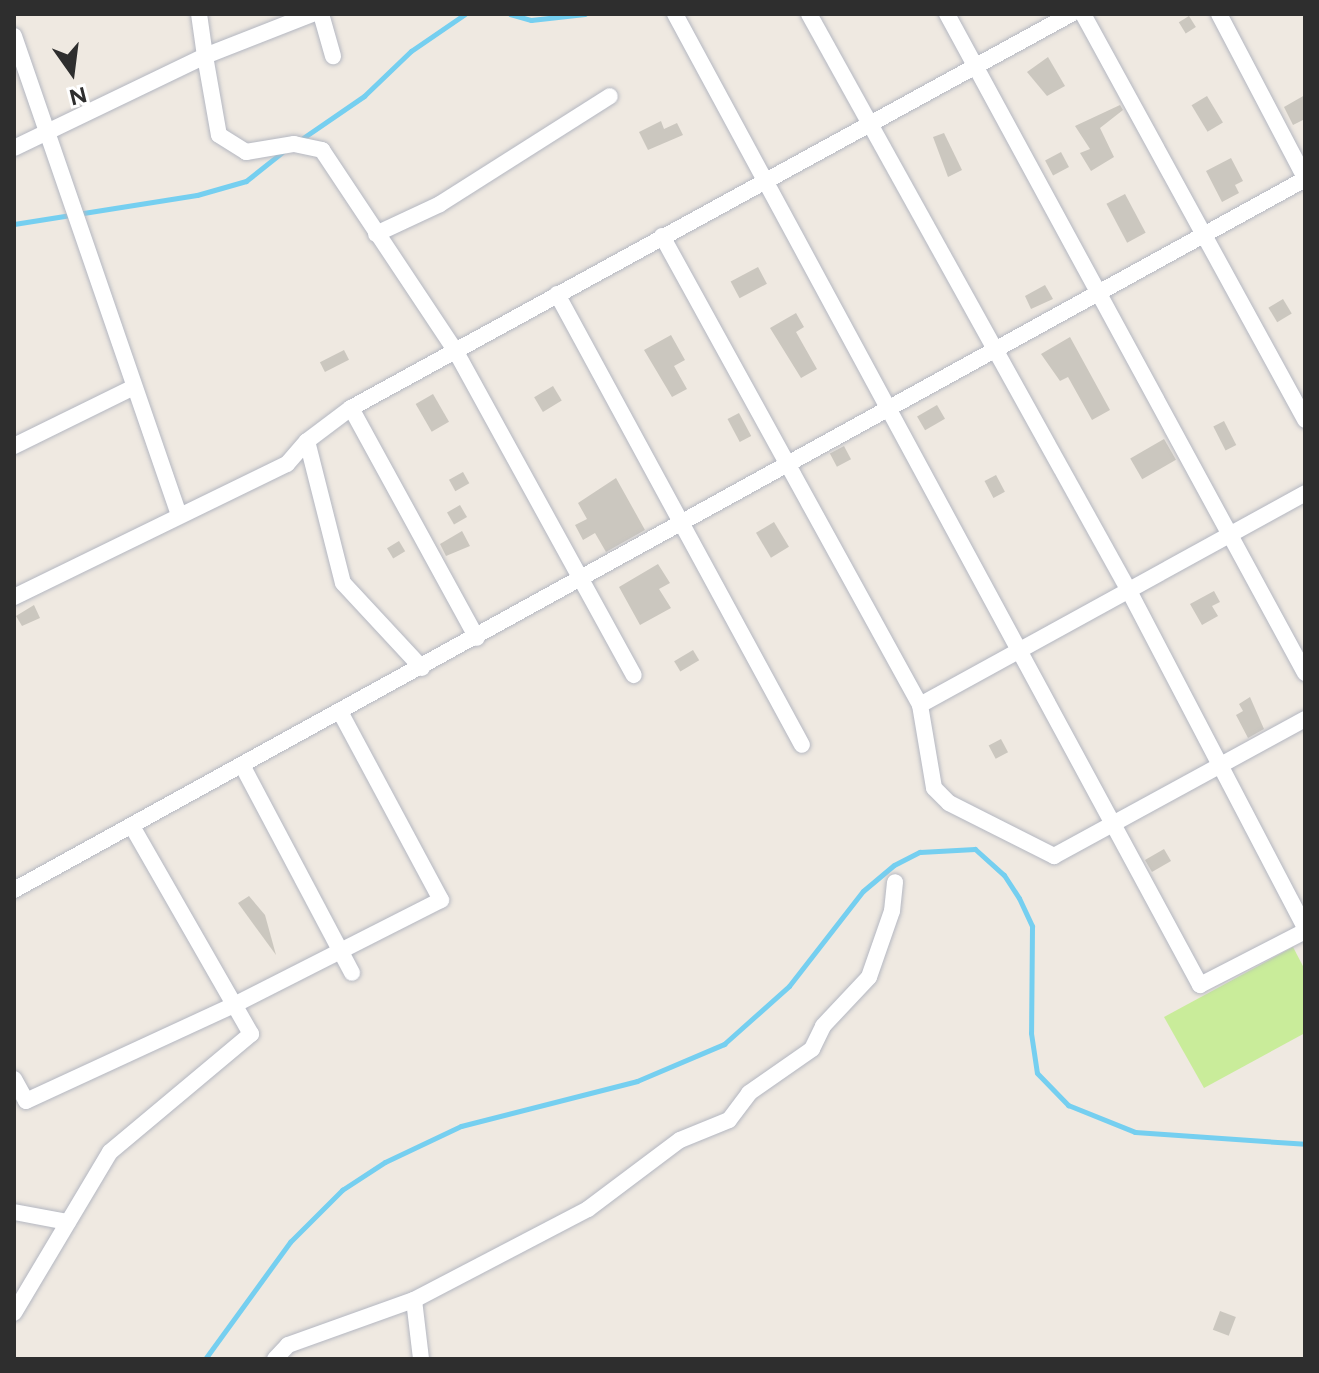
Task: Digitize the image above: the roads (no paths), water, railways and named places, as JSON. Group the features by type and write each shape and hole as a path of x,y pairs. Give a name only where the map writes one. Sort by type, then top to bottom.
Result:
{"street":[{"path":"199,14 219,135 246,152 294,144 322,150 455,350 579,582 634,675"},
{"path":"14,148 205,56 312,14"},
{"path":"321,14 333,56"},
{"path":"675,14 1021,647 1200,985 1305,929 1128,589 809,14"},
{"path":"947,14 1305,673"},
{"path":"14,597 287,464 307,441 351,408 1071,14"},
{"path":"1083,14 1305,420"},
{"path":"14,890 683,525 1305,178 1219,14"},
{"path":"14,36 179,515"},
{"path":"376,234 440,204 610,96"},
{"path":"662,236 920,705 934,788 949,803 1054,856 1305,719"},
{"path":"557,294 802,745"},
{"path":"14,446 134,387"},
{"path":"351,408 477,638"},
{"path":"307,441 343,583 422,668"},
{"path":"920,705 1305,493"},
{"path":"14,1079 26,1101 234,1005 441,900 340,712"},
{"path":"242,765 352,973"},
{"path":"14,1313 110,1152 251,1034 132,826"},
{"path":"275,1359 288,1345 414,1300 588,1209 680,1140 716,1129 749,1093 812,1049 823,1026 869,977 892,911 895,882"},
{"path":"14,1212 68,1222"},
{"path":"414,1300 421,1359"}],"waterway":[{"path":"300,140 364,96 411,51 465,14"},
{"path":"510,14 531,20 585,14"},
{"path":"14,224 197,195 246,181 285,150"},
{"path":"205,1359 290,1242 342,1190 385,1162 461,1126 637,1081 724,1044 789,986 863,891 894,865 920,852 975,849 1004,875 1019,898 1032,926 1031,1033 1037,1073 1068,1105 1135,1132 1305,1144"}]}
